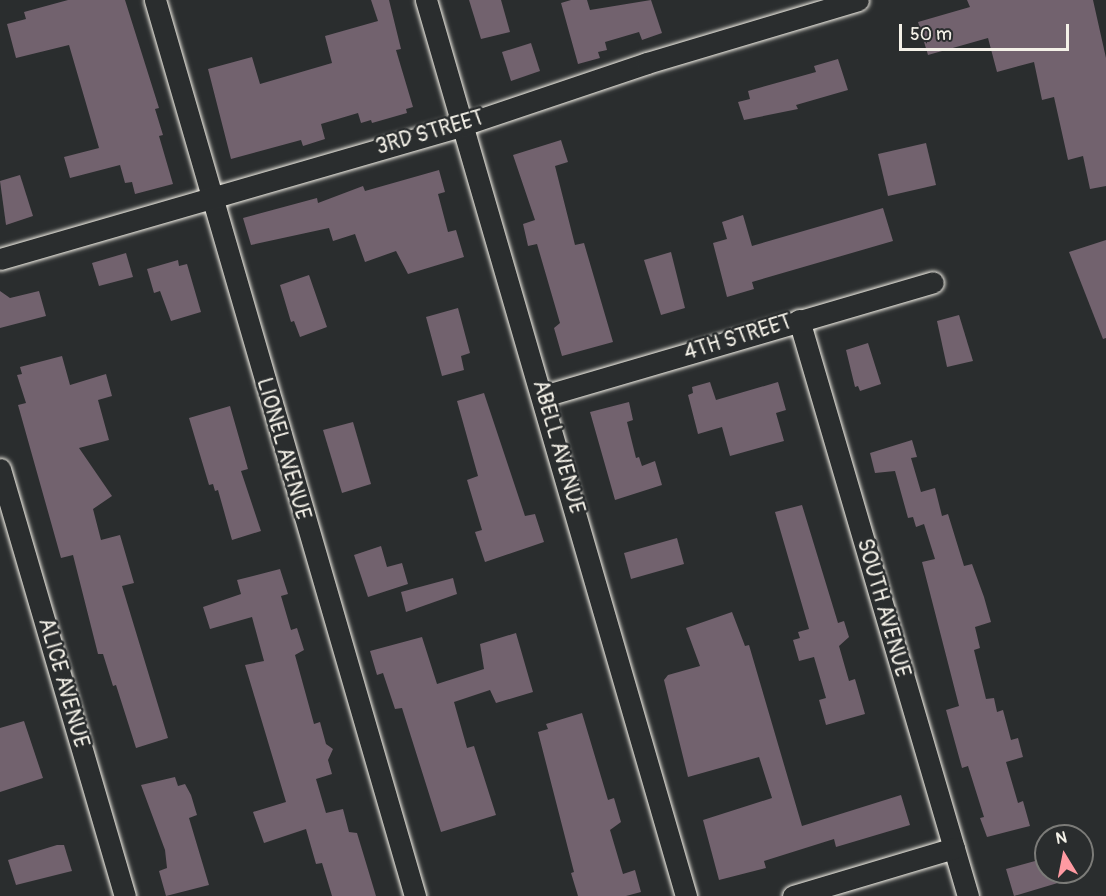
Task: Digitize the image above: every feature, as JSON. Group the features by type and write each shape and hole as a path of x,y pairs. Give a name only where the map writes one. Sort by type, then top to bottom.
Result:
{"street":[{"name":"LIONEL AVENUE","path":"155,0 415,896"},
{"name":"ABELL AVENUE","path":"426,0 544,396 686,896"},
{"name":"3RD STREET","path":"0,259 211,196 463,125 647,63 858,0"},
{"name":"4TH STREET","path":"544,396 933,282"},
{"name":"SOUTH AVENUE","path":"799,320 968,896"},
{"name":"ALICE AVENUE","path":"0,469 125,896"},
{"path":"793,896 954,848"}],"building":[{"path":"68,0 125,0 159,108 155,109 163,135 159,136 173,184 135,194 132,182 125,183 120,165 70,178 64,157 99,148 69,45 16,58 7,24 26,19 24,12"},
{"path":"371,0 389,0 401,49 396,50 413,107 406,109 407,113 372,123 371,120 361,123 358,113 321,124 325,139 303,146 301,140 231,159 208,69 252,57 260,84 332,63 325,36 378,21"},
{"path":"469,0 501,0 510,32 481,39"},
{"path":"571,0 587,0 590,10 651,0 662,33 642,40 639,32 605,42 607,50 598,52 600,58 578,64 561,3"},
{"path":"967,0 1093,0 1106,58 1106,186 1090,189 1083,156 1068,160 1054,97 1042,100 1034,62 997,72 988,38 928,55 918,22 970,7"},
{"path":"531,43 540,71 511,81 502,52"},
{"path":"838,59 848,90 796,105 798,109 744,120 738,102 750,99 748,91 816,72 814,66"},
{"path":"561,140 568,162 555,166 575,245 584,243 613,342 562,356 554,328 560,323 537,244 528,246 523,224 535,220 513,155"},
{"path":"926,143 936,185 888,196 878,154"},
{"path":"439,170 445,192 438,194 448,232 456,230 464,257 408,274 396,251 365,262 355,234 333,241 329,228 251,245 243,218 317,198 318,203 363,186 365,191"},
{"path":"20,175 33,216 6,225 0,181"},
{"path":"883,208 893,241 752,282 754,289 727,297 713,243 727,239 722,222 743,215 752,246"},
{"path":"1106,240 1106,338 1103,339 1069,252"},
{"path":"671,252 685,308 661,315 644,260"},
{"path":"126,253 133,277 99,286 92,263"},
{"path":"178,260 179,266 187,264 201,312 171,321 160,291 154,293 147,269"},
{"path":"309,275 327,327 300,337 294,321 291,322 280,285"},
{"path":"0,291 10,298 39,291 46,316 0,328"},
{"path":"458,308 470,353 461,356 464,370 442,376 426,317"},
{"path":"959,315 973,361 947,367 937,321"},
{"path":"868,343 881,384 860,391 858,386 855,387 846,350"},
{"path":"62,356 70,385 106,374 112,396 98,400 109,440 79,448 112,496 93,509 101,540 120,535 134,583 122,586 168,738 136,748 116,685 113,686 103,654 98,654 73,555 61,558 18,405 26,403 17,375 22,374 20,367"},
{"path":"710,382 716,400 778,382 786,410 776,413 784,441 730,456 722,427 698,434 688,395 693,393 692,387"},
{"path":"484,393 525,516 535,514 544,542 485,562 475,532 482,530 467,480 478,476 457,401"},
{"path":"629,402 633,420 627,422 636,458 639,457 642,466 655,461 662,485 615,500 590,412"},
{"path":"230,406 248,469 241,471 261,531 232,540 218,490 215,491 213,484 209,485 189,418"},
{"path":"353,422 371,484 342,493 323,430"},
{"path":"912,440 917,457 911,458 921,492 935,488 942,516 948,514 964,566 972,564 984,597 991,622 975,627 980,648 974,650 986,699 994,698 997,712 1003,710 1011,740 1018,738 1023,757 1006,762 1018,803 1023,801 1030,826 987,837 980,818 984,817 968,766 962,768 946,710 959,706 922,562 935,559 924,524 916,527 913,517 908,518 895,471 875,473 870,453"},
{"path":"802,505 838,623 844,621 849,637 839,646 849,681 855,679 865,714 826,725 819,700 826,698 814,657 799,661 793,640 800,638 798,632 809,629 775,512"},
{"path":"677,538 684,564 631,579 624,553"},
{"path":"381,546 387,567 402,563 408,584 368,597 354,555"},
{"path":"280,569 288,594 281,596 291,630 297,628 304,650 295,655 314,724 320,722 326,744 333,749 328,760 332,774 316,779 326,813 343,809 349,832 357,833 376,896 332,896 322,863 316,864 306,829 264,843 253,812 286,802 245,665 264,661 252,617 210,629 203,607 241,594 237,580"},
{"path":"453,578 457,594 406,612 401,592"},
{"path":"732,612 745,646 749,645 802,826 901,795 910,825 836,847 834,839 764,861 766,868 719,880 703,820 772,798 759,757 688,777 664,680 668,675 700,666 686,628"},
{"path":"516,633 533,692 496,703 490,690 454,702 467,748 474,746 496,815 441,832 402,708 395,709 383,673 377,675 370,651 422,637 437,684 484,669 480,644"},
{"path":"582,713 608,800 614,798 621,822 610,830 623,874 635,870 641,892 626,896 578,896 571,873 574,872 538,732 548,729 546,724"},
{"path":"24,721 43,778 0,792 0,728"},
{"path":"175,777 178,786 185,784 191,795 197,815 189,818 209,885 166,896 159,871 167,868 165,850 141,785"},
{"path":"57,845 64,845 72,871 16,885 8,860"},
{"path":"1034,861 1034,884 1054,884 1014,896 1006,869"}]}
